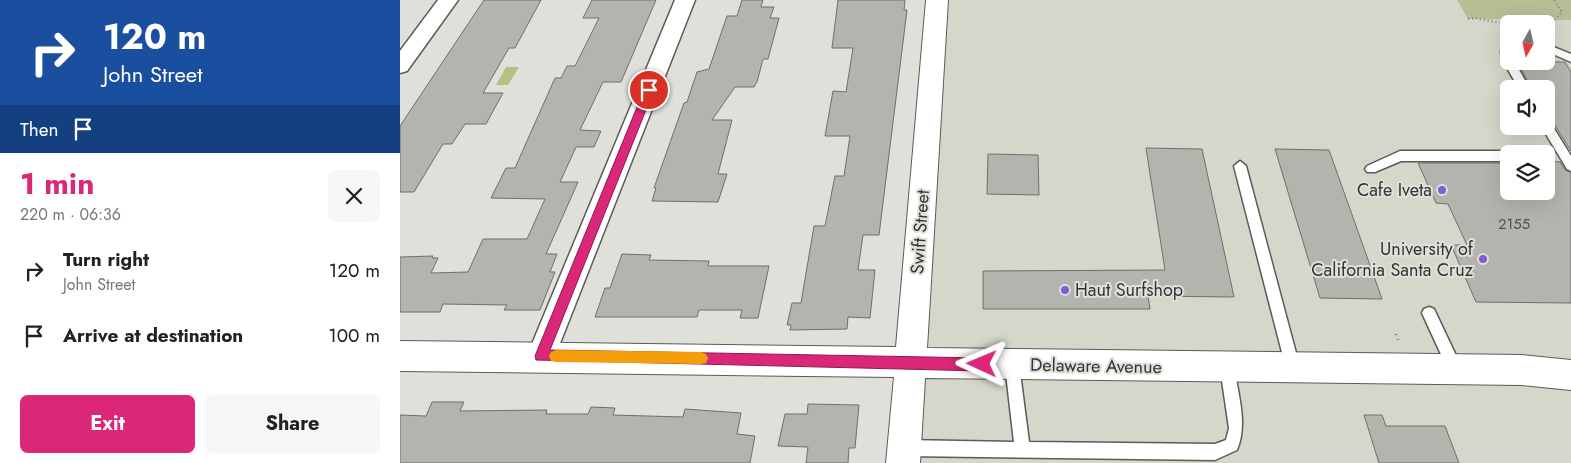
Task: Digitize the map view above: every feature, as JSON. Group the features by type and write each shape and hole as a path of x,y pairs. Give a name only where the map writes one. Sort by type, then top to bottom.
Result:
{"main road":[{"name":"Swift Street","path":"903,456 937,0"},
{"name":"Delaware Avenue","path":"400,356 541,356 1012,365 1522,370 1571,375"},
{"name":"Delaware Avenue","path":"1522,370 1571,366"}],"street":[{"path":"400,66 448,0"},
{"path":"541,356 685,0"}],"lane":[{"path":"1555,51 1571,58"},
{"path":"1552,135 1571,166"},
{"path":"1371,168 1400,156 1500,156"},
{"path":"1240,166 1293,368"},
{"path":"1429,313 1455,369"},
{"path":"1012,365 1022,449"},
{"path":"903,456 1022,449 1215,452 1232,445 1236,428 1227,367"}],"path":[{"path":"1468,19 1475,18 1495,22 1553,22 1562,12 1554,0"}],"shaded area":[{"path":"940,0 1457,0 1468,19 1500,19 1500,70 1555,70 1555,20 1571,20 1571,463 906,463"},
{"path":"1457,0 1571,0 1571,20 1555,20 1555,15 1500,15 1500,19 1468,19"},
{"path":"506,67 519,67 508,85 496,85"}],"building":[{"path":"484,0 541,0 515,48 509,48 483,93 503,93 486,124 465,124 452,144 443,144 414,192 400,192 400,126"},
{"path":"592,0 656,0 621,82 603,82 580,130 601,131 594,147 576,147 560,182 578,182 546,254 557,254 550,272 555,272 540,310 504,310 507,305 443,304 440,312 400,312 400,257 433,256 432,258 438,258 431,273 468,272 483,239 527,239 545,199 491,198 506,168 515,168 555,78 561,78 567,66 575,66 599,18 583,18"},
{"path":"742,0 763,0 761,7 774,7 770,18 779,18 768,59 763,59 754,87 735,87 712,120 732,120 718,174 727,174 718,202 652,201 656,188 654,188 697,72 709,69 727,16 737,16"},
{"path":"838,0 905,0 904,10 907,10 879,235 863,235 858,270 875,270 870,318 848,317 847,329 790,330 791,325 787,325 792,303 801,303 814,226 825,226 835,176 844,176 850,136 825,136 833,91 846,92 853,48 832,48"},
{"path":"1555,62 1565,62 1571,72 1571,151 1555,125 1555,80 1527,80 1521,70 1555,70"},
{"path":"1146,148 1202,149 1234,297 1148,296 1150,309 983,309 983,271 1165,270"},
{"path":"1275,149 1329,150 1382,299 1320,298"},
{"path":"988,154 1038,155 1039,195 987,194"},
{"path":"1555,162 1560,162 1565,170 1571,173 1571,303 1476,302 1451,245 1467,245 1448,204 1436,203 1418,163 1500,163 1500,200 1555,200"},
{"path":"622,254 651,255 649,260 709,261 708,266 769,266 758,318 740,318 742,310 699,310 697,317 595,317 605,288 610,288"},
{"path":"432,402 464,402 460,411 547,410 546,414 588,414 591,407 615,408 613,415 683,417 685,409 741,413 737,434 755,436 750,463 400,463 400,415 426,416"},
{"path":"808,404 859,405 855,448 849,448 848,463 806,463 808,447 778,446 785,414 807,414"},
{"path":"1364,415 1382,415 1386,426 1445,426 1459,463 1379,463"}],"slow traffic":[{"path":"556,356 701,358"}],"place":[{"name":"Cafe Iveta","path":"1442,190"},
{"name":"University of California Santa Cruz","path":"1483,259"},
{"name":"Haut Surfshop","path":"1065,290"}],"route":[{"path":"649,90 541,356 982,364"}]}
